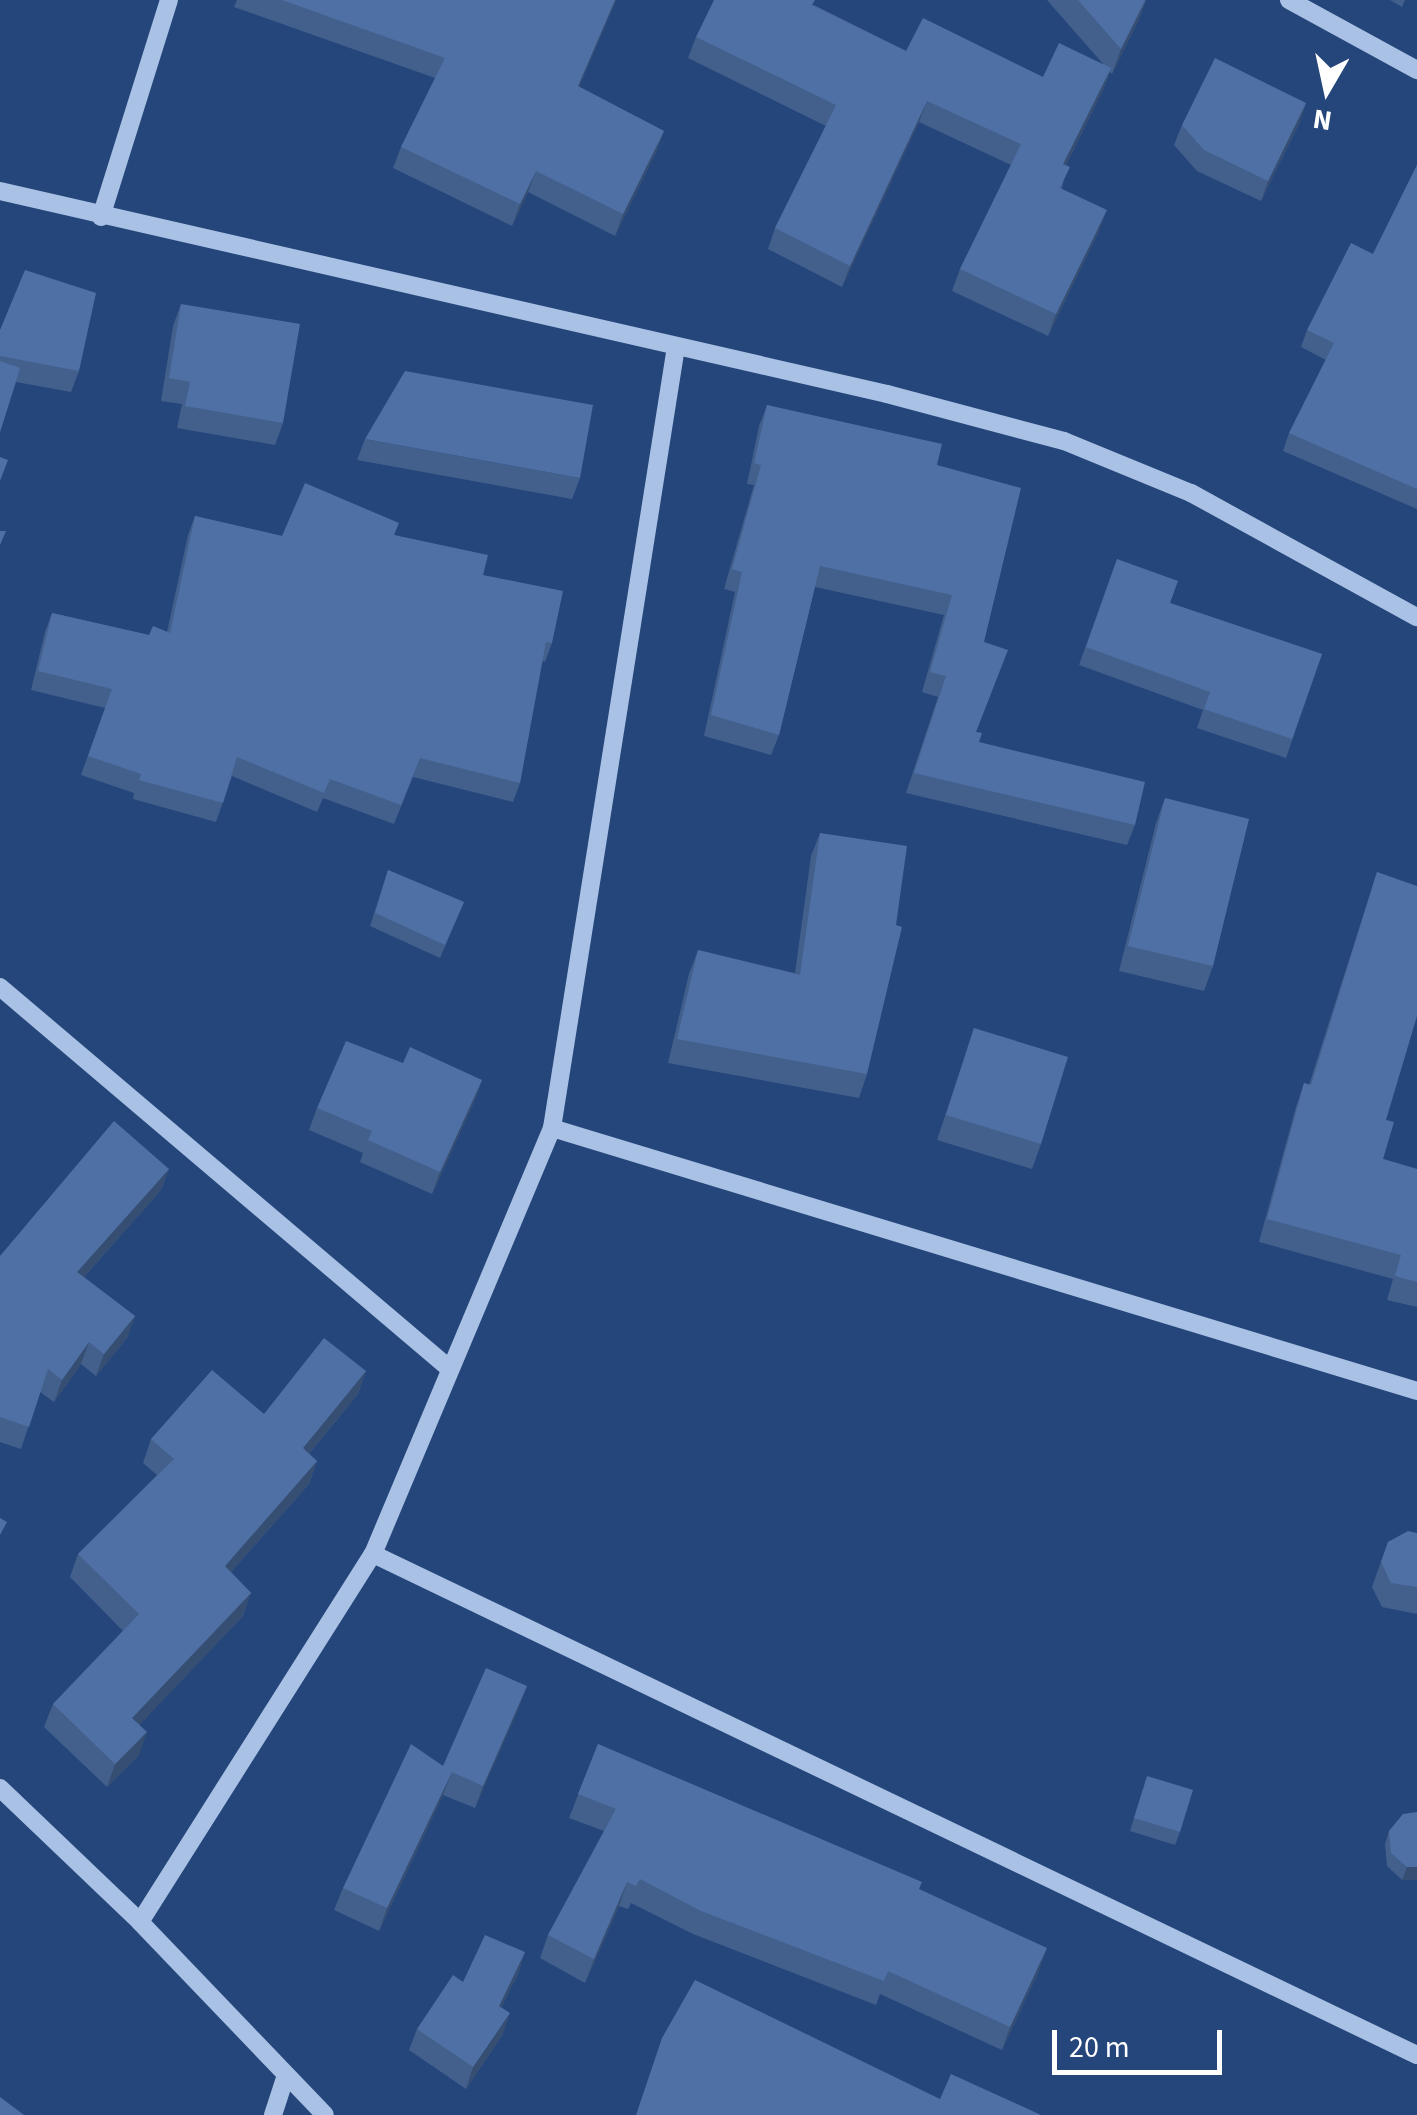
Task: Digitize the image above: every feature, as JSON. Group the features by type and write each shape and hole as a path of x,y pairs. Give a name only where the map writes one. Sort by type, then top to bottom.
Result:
{"street":[{"path":"101,217 168,0"},
{"path":"1289,0 1417,70"},
{"path":"0,191 676,346 1064,442 1191,493 1417,618"},
{"path":"140,1922 373,1554 552,1128 676,346"},
{"path":"0,986 450,1369"},
{"path":"552,1128 1417,1392"},
{"path":"373,1554 1417,2055"},
{"path":"0,1788 140,1922 285,2078 325,2115"},
{"path":"273,2115 285,2078"}],"building":[{"path":"282,0 615,0 578,86 664,131 623,214 536,171 520,204 401,147 445,58"},
{"path":"714,0 815,0 812,5 906,51 923,18 1043,77 1059,43 1111,68 1063,164 1070,167 1060,188 1107,210 1056,314 960,269 1021,144 927,101 850,266 775,228 836,105 696,37"},
{"path":"1078,0 1145,0 1121,49"},
{"path":"1215,58 1306,103 1268,181 1204,150 1182,125"},
{"path":"1417,165 1417,489 1289,433 1334,343 1307,330 1351,243 1373,254"},
{"path":"25,270 96,293 79,371 0,356 0,330"},
{"path":"181,304 300,324 283,423 185,406 190,382 169,378"},
{"path":"0,361 20,368 0,432"},
{"path":"405,371 593,405 580,478 365,439"},
{"path":"767,405 942,444 937,465 1021,488 984,642 1008,650 976,732 982,733 979,742 1145,782 1135,825 914,773 946,676 930,672 952,595 820,566 779,735 711,715 742,572 732,569 761,465 754,463"},
{"path":"0,457 8,460 0,481"},
{"path":"305,483 399,523 394,535 488,555 483,575 563,591 552,643 546,642 520,783 420,758 401,805 330,779 324,793 237,757 223,803 139,780 141,774 88,756 112,689 38,671 52,613 149,635 153,626 170,633 195,516 282,536"},
{"path":"1117,559 1178,581 1170,603 1322,654 1292,739 1204,709 1210,692 1086,647"},
{"path":"1165,798 1249,819 1213,966 1128,946"},
{"path":"820,833 907,846 896,925 902,927 867,1074 677,1039 698,950 800,975"},
{"path":"388,870 464,902 445,945 375,913"},
{"path":"1377,872 1417,886 1417,1016 1386,1120 1394,1122 1383,1159 1417,1169 1417,1282 1395,1276 1401,1255 1267,1219 1304,1083 1311,1085"},
{"path":"974,1028 1068,1057 1041,1144 946,1115"},
{"path":"346,1041 403,1063 410,1047 482,1080 440,1172 368,1140 372,1131 317,1108"},
{"path":"114,1121 169,1169 77,1272 135,1316 104,1354 89,1342 62,1380 48,1369 29,1427 0,1417 0,1256"},
{"path":"324,1338 366,1371 303,1448 317,1461 225,1566 251,1593 132,1718 147,1732 115,1764 53,1704 139,1614 78,1554 174,1459 151,1439 212,1370 264,1414"},
{"path":"1408,1531 1417,1533 1417,1587 1391,1583 1381,1562 1388,1542"},
{"path":"486,1668 527,1686 483,1786 452,1772 387,1908 343,1888 411,1744 443,1766"},
{"path":"598,1744 922,1882 919,1889 1047,1948 1010,2027 888,1971 884,1981 701,1911 640,1879 636,1886 627,1882 594,1959 548,1935 616,1809 578,1794"},
{"path":"1147,1776 1193,1790 1180,1832 1134,1818"},
{"path":"1417,1812 1417,1867 1407,1867 1391,1853 1389,1831 1403,1814"},
{"path":"485,1935 525,1952 499,2006 510,2013 473,2067 417,2029 453,1975 463,1982"},
{"path":"695,1980 940,2099 951,2074 1041,2115 636,2115 662,2038"},
{"path":"0,2097 24,2115 0,2115"}]}
